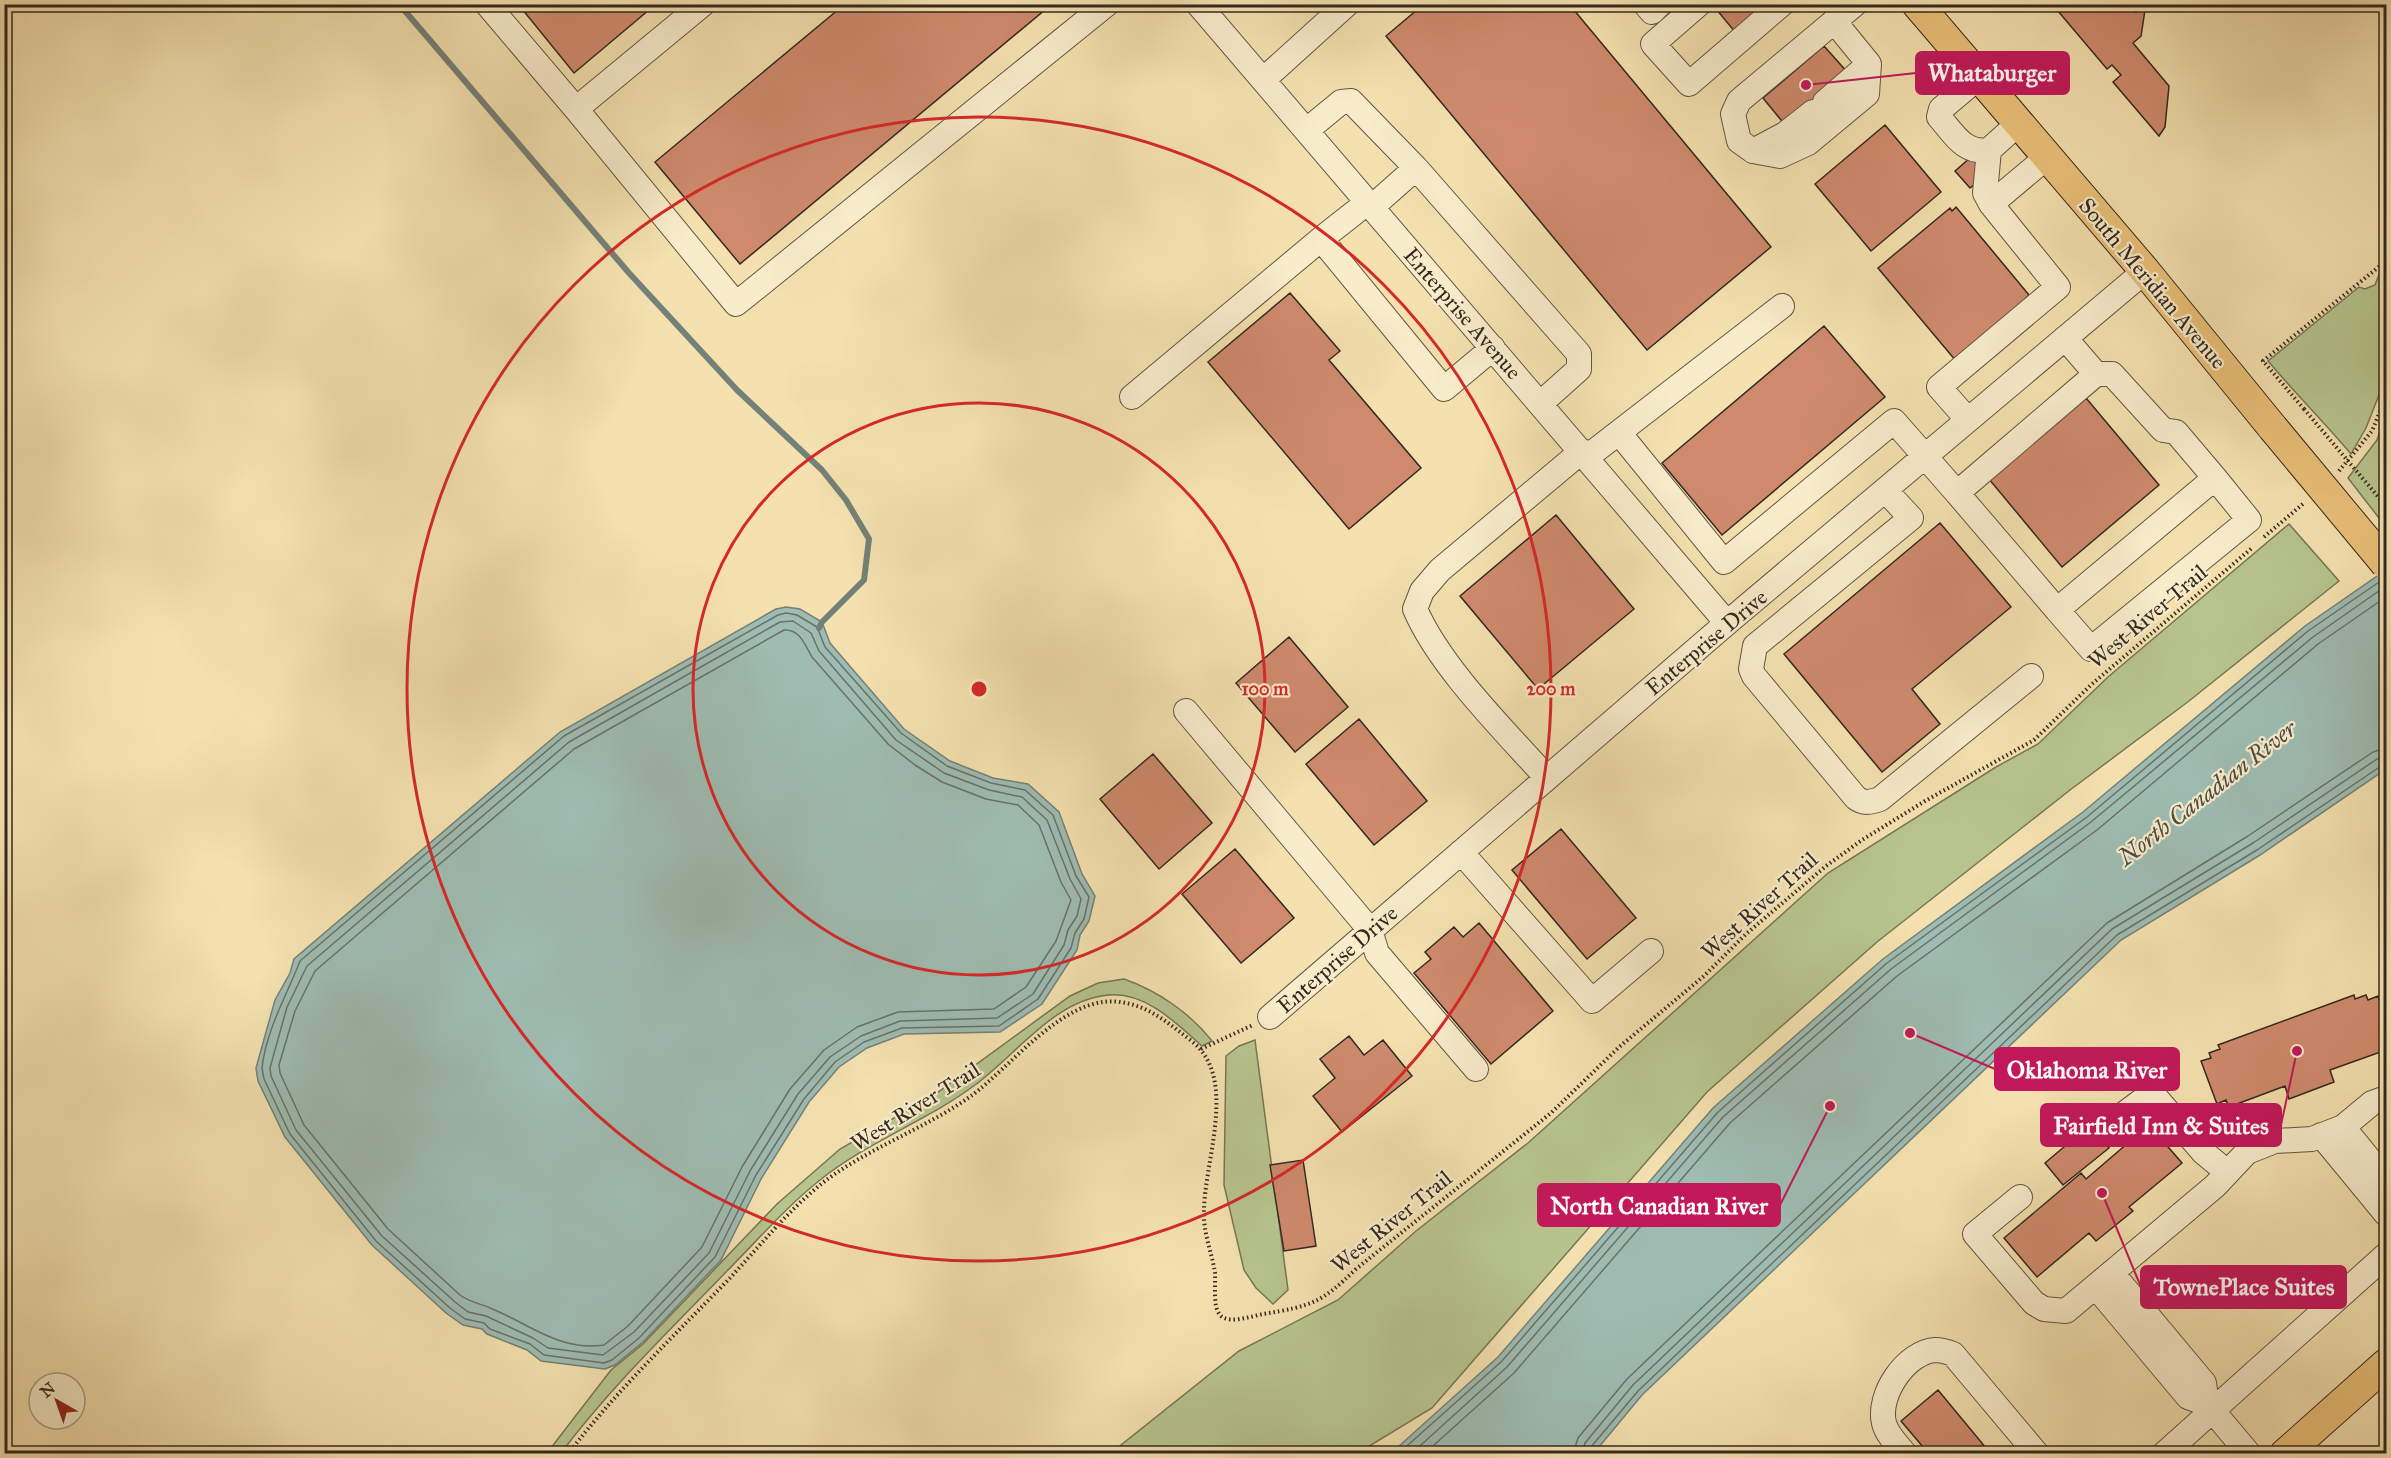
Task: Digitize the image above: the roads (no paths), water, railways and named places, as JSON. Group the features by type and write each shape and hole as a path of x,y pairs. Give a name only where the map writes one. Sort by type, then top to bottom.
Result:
{"main road":[{"name":"South Meridian Avenue","path":"1917,4 2145,271 2386,564"},
{"path":"2285,1454 2386,1364"}],"street":[{"path":"487,4 736,304 1107,4"},
{"path":"576,109 703,4"},
{"name":"Enterprise Avenue","path":"1198,4 1584,454 1730,621 1755,646"},
{"path":"1263,80 1347,4"},
{"path":"1645,4 1652,12 1660,4"},
{"path":"1699,4 1653,44 1689,84 1782,4"},
{"path":"1834,21 1869,64 1867,94 1808,143 1780,156 1753,151 1739,141 1735,130 1733,114 1739,100 1834,21 1855,4"},
{"path":"1753,151 1785,134 1869,64"},
{"path":"1979,77 1941,109 1940,117 1967,149 1989,150"},
{"path":"1306,130 1341,102 1351,101 1416,168 1579,354 1579,369 1541,403"},
{"path":"1968,420 1939,387 2058,287 1991,204 1985,193 1989,150 2019,123"},
{"path":"1991,204 2047,156"},
{"path":"1132,397 1321,239 1416,168"},
{"path":"1321,239 1444,389 1493,348"},
{"name":"Enterprise Drive","path":"1270,1017 1730,621 2145,271"},
{"path":"1547,778 1466,684 1425,631 1415,609 1422,591 1440,570 1584,454 1620,434 1782,306"},
{"path":"2065,338 2096,374"},
{"path":"1620,434 1724,562 1894,421 2091,649 2249,520 2176,432 2163,430 2112,374 2096,374 1957,493"},
{"path":"2057,610 2215,478"},
{"path":"1885,490 1911,518 1755,646 1751,669 1754,676 1861,802 1880,799 2031,676"},
{"path":"1186,711 1370,930 1377,953 1476,1068"},
{"path":"1461,852 1592,1001 1651,951"},
{"path":"2116,1120 2152,1093 2203,1152 2227,1172"},
{"path":"2020,1197 1975,1234 2025,1295 2044,1310 2066,1311 2215,1186 2247,1152 2275,1141 2312,1138 2332,1131 2372,1103 2386,1098"},
{"path":"2332,1131 2378,1182 2386,1214"},
{"path":"2164,1454 2210,1408 2386,1255"},
{"path":"2104,1280 2156,1344 2204,1383 2210,1408 2249,1454"},
{"path":"1905,1454 1890,1436 1884,1423 1883,1409 1902,1370 1912,1359 1937,1350 1953,1354 2037,1454"}],"water":[{"path":"2386,570 2386,769 2260,855 2121,940 1642,1395 1594,1453 1385,1454 1398,1447 1498,1357 1713,1108 1883,959 2083,812 2305,626"},
{"path":"786,607 800,609 822,622 830,643 904,729 950,761 993,778 1028,784 1059,812 1082,874 1095,896 1089,921 1080,935 1077,950 1042,1004 1000,1032 904,1034 867,1048 839,1067 809,1102 761,1179 721,1260 643,1342 615,1365 605,1369 541,1361 527,1350 487,1334 482,1329 463,1325 446,1313 372,1245 285,1137 258,1081 256,1068 275,1000 290,973 294,959 560,732 776,609"}],"waterway":[{"path":"399,4 629,273 737,390 822,470 846,500 869,539 864,580 822,622 819,628"}],"place":[{"name":"Whataburger","path":"1806,85"},
{"name":"Oklahoma River","path":"1910,1033"},
{"name":"Fairfield Inn & Suites","path":"2297,1051"},
{"name":"North Canadian River","path":"1830,1106"},
{"name":"TownePlace Suites","path":"2102,1193"}]}
